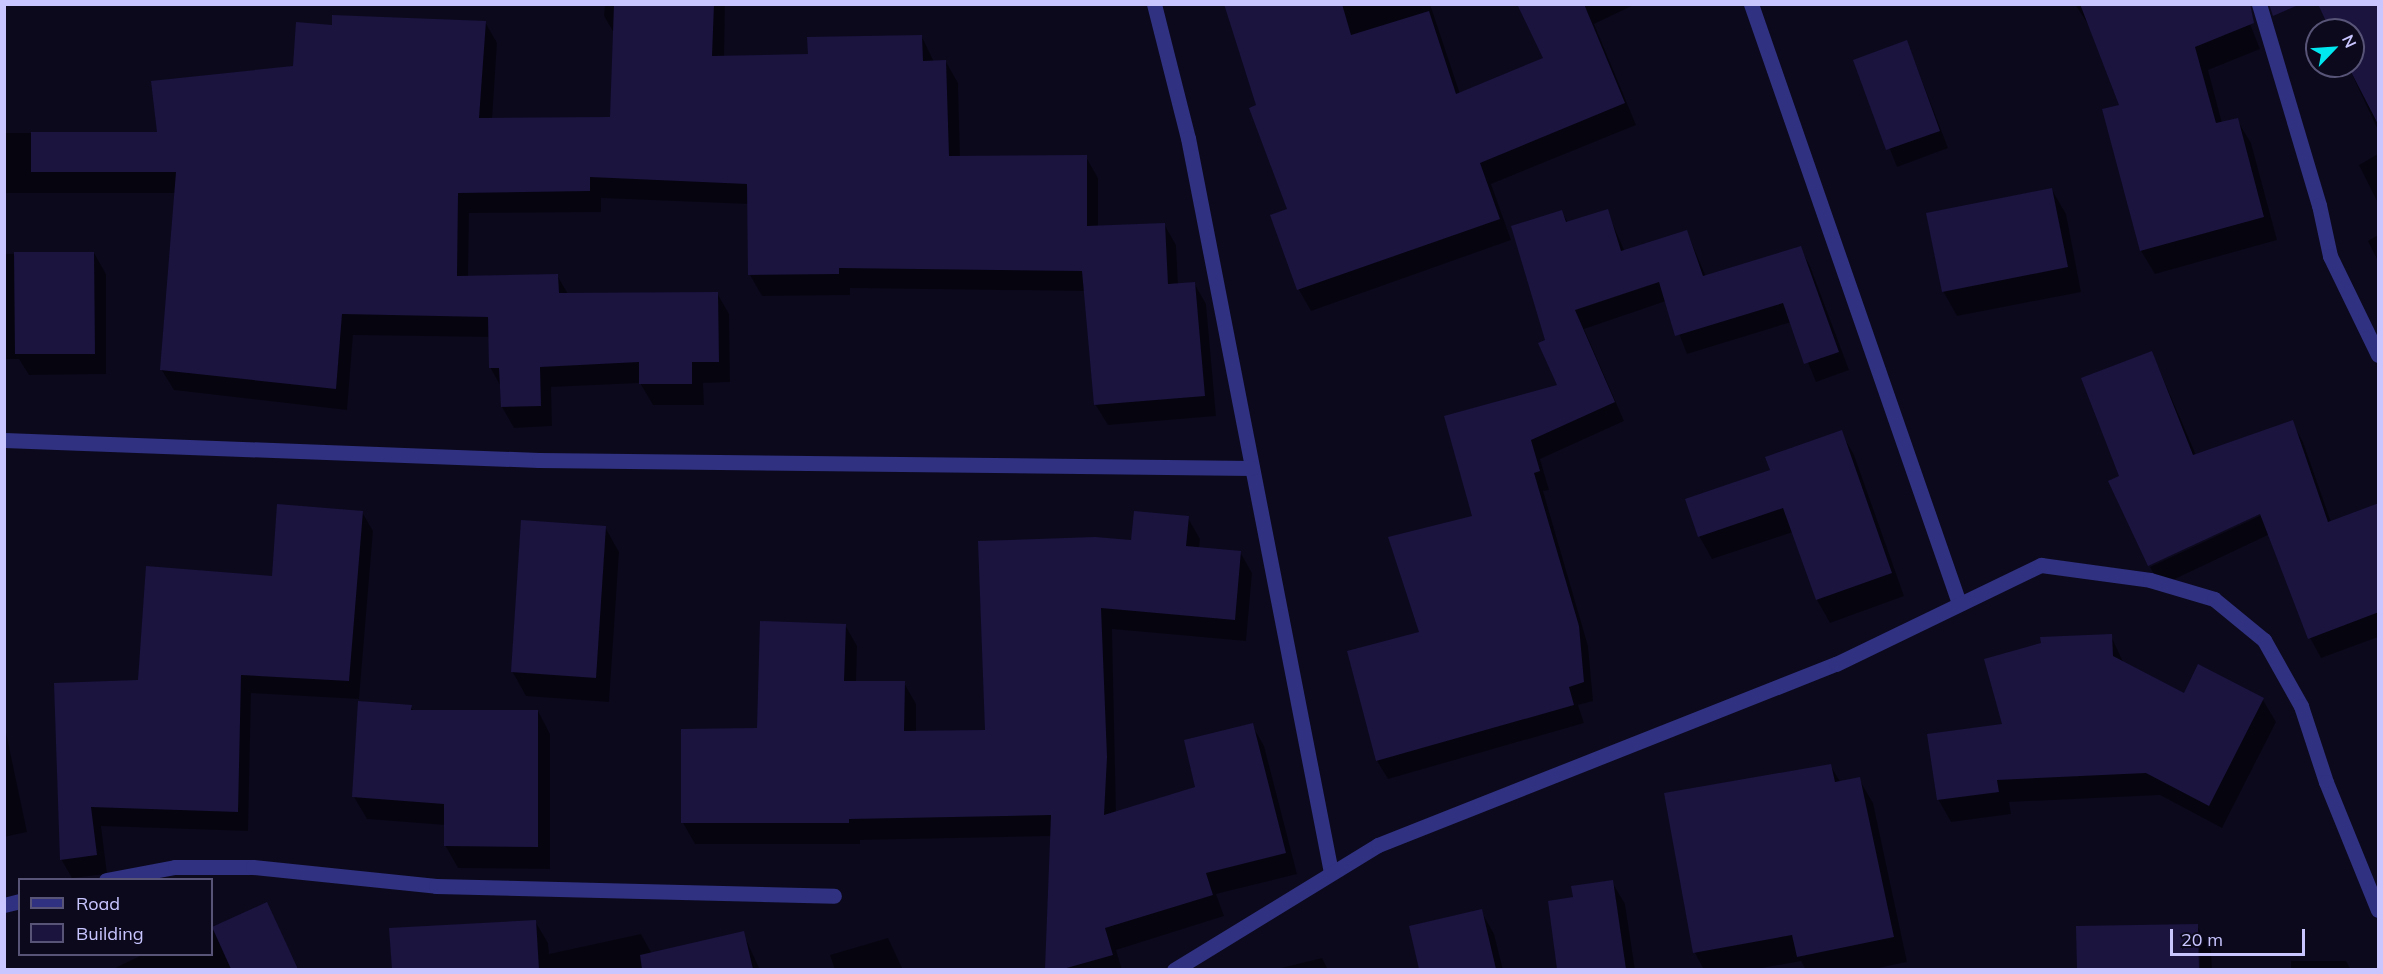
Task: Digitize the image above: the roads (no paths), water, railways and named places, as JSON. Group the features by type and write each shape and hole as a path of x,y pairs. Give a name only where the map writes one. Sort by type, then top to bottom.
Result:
{"street":[{"path":"1154,4 1188,138 1331,872"},
{"path":"1751,4 1959,603"},
{"path":"2259,4 2319,205 2330,256 2379,355"},
{"path":"4,440 539,460 1252,468"},
{"path":"1174,969 1378,845 1836,664 2041,565 2150,580 2214,599 2264,640 2301,706 2326,782 2379,910"},
{"path":"112,878 175,867 254,867 436,886 834,896"}]}
